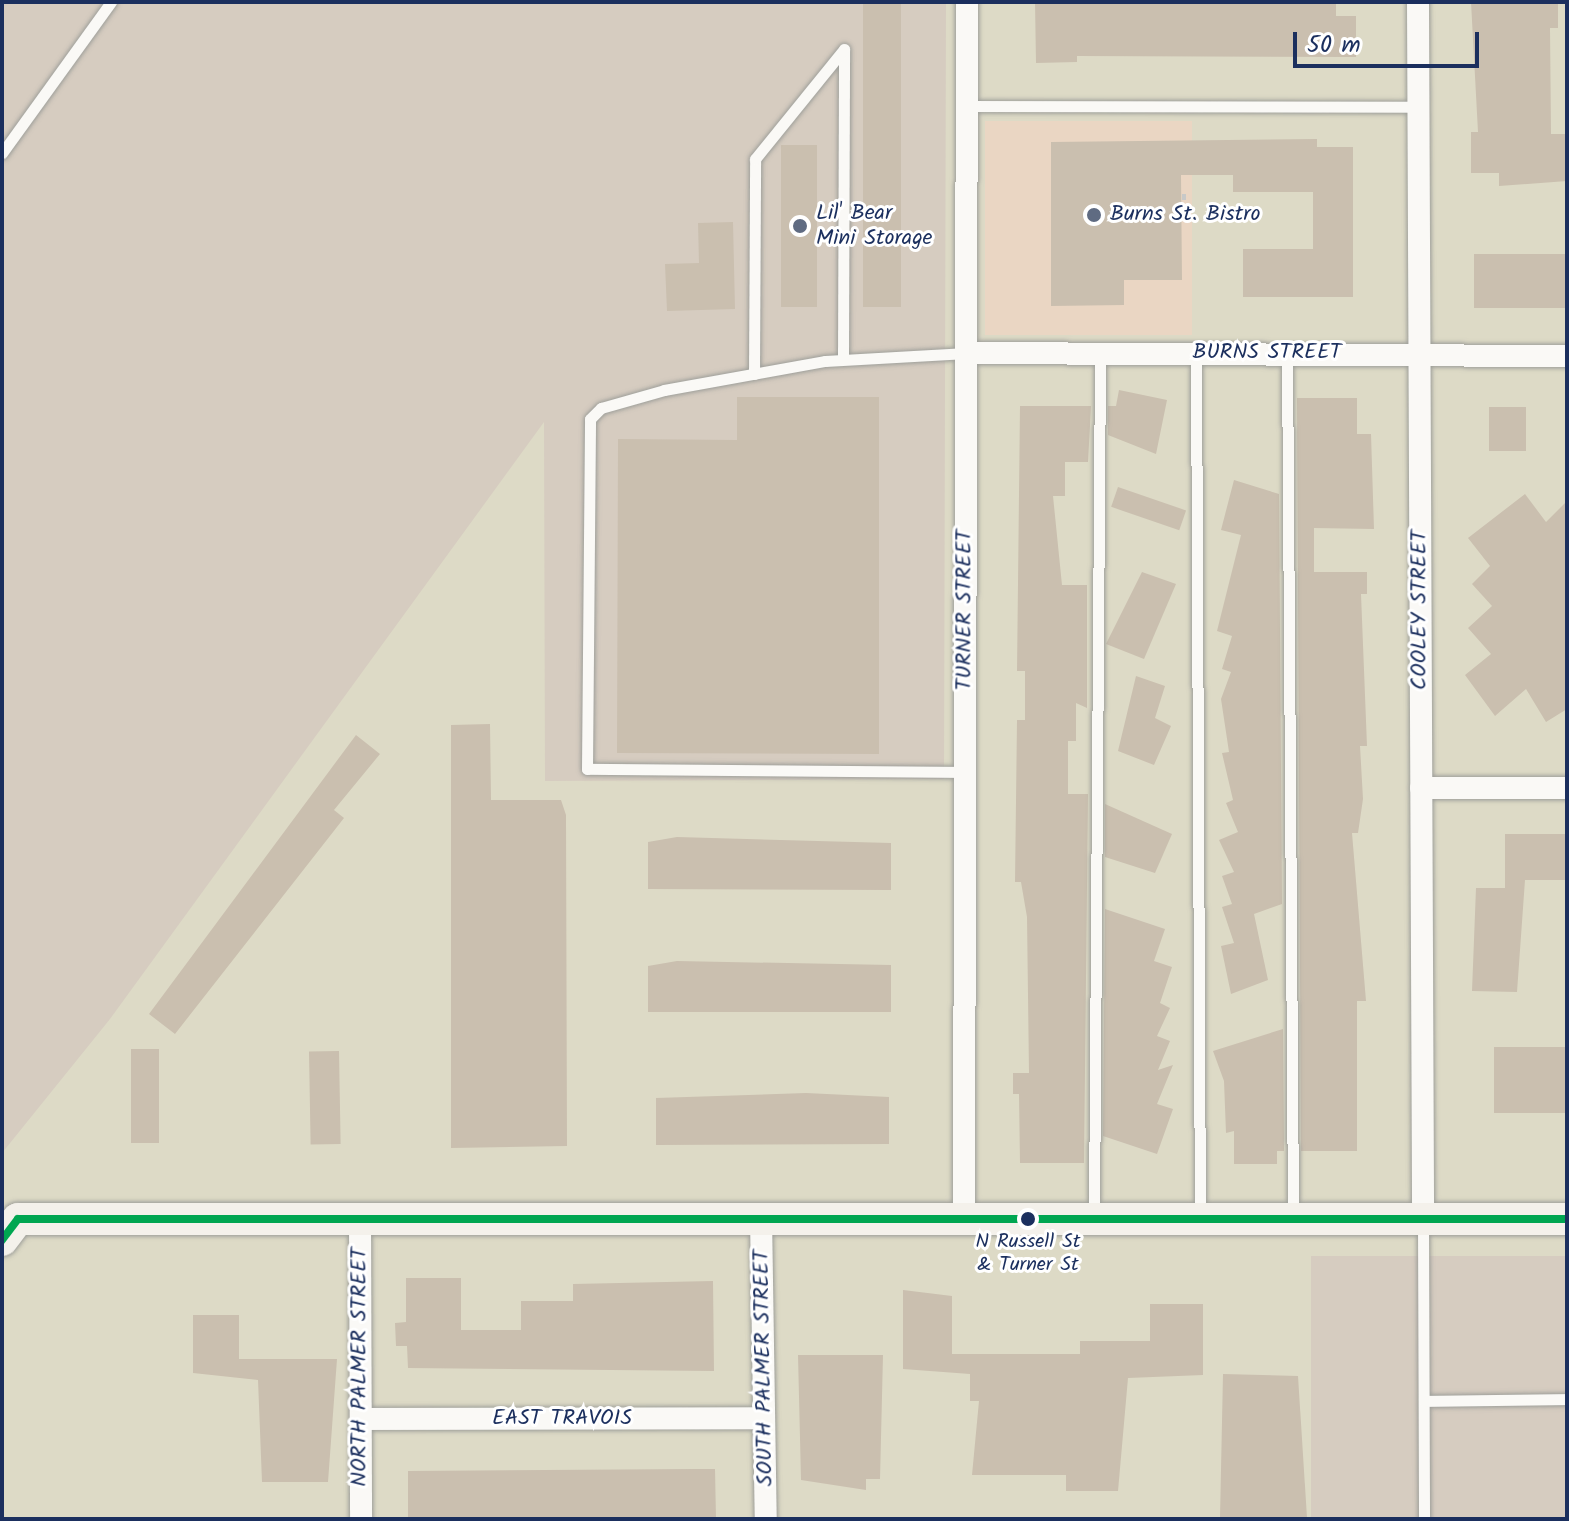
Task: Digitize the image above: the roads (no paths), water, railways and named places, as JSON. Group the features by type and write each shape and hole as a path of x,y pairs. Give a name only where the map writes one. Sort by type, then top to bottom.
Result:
{"street":[{"name":"TURNER STREET","path":"964,1217 967,2"},
{"name":"COOLEY STREET","path":"1418,2 1423,1219"},
{"name":"BURNS STREET","path":"967,353 1567,356"},
{"path":"1421,788 1567,788"},
{"path":"10,1229 360,1214 1567,1219"},
{"name":"NORTH PALMER STREET","path":"360,1214 361,1519"},
{"name":"SOUTH PALMER STREET","path":"761,1217 766,1519"},
{"name":"EAST TRAVOIS","path":"361,1419 764,1418"}],"lane":[{"path":"2,153 111,2"},
{"path":"754,374 755,159 844,49 843,358"},
{"path":"967,106 1417,107"},
{"path":"964,772 587,769 590,419 601,408 664,390 843,358 967,353"},
{"path":"1196,353 1200,1219"},
{"path":"1287,353 1293,1219"},
{"path":"1094,1219 1100,354"},
{"path":"1423,1219 1424,1519"},
{"path":"1424,1401 1567,1399"}],"place":[{"name":"Burns St. Bistro","path":"1094,215"},
{"name":"Lil' Bear Mini Storage","path":"800,226"},
{"name":"N Russell St & Turner St","path":"1028,1219"}]}
